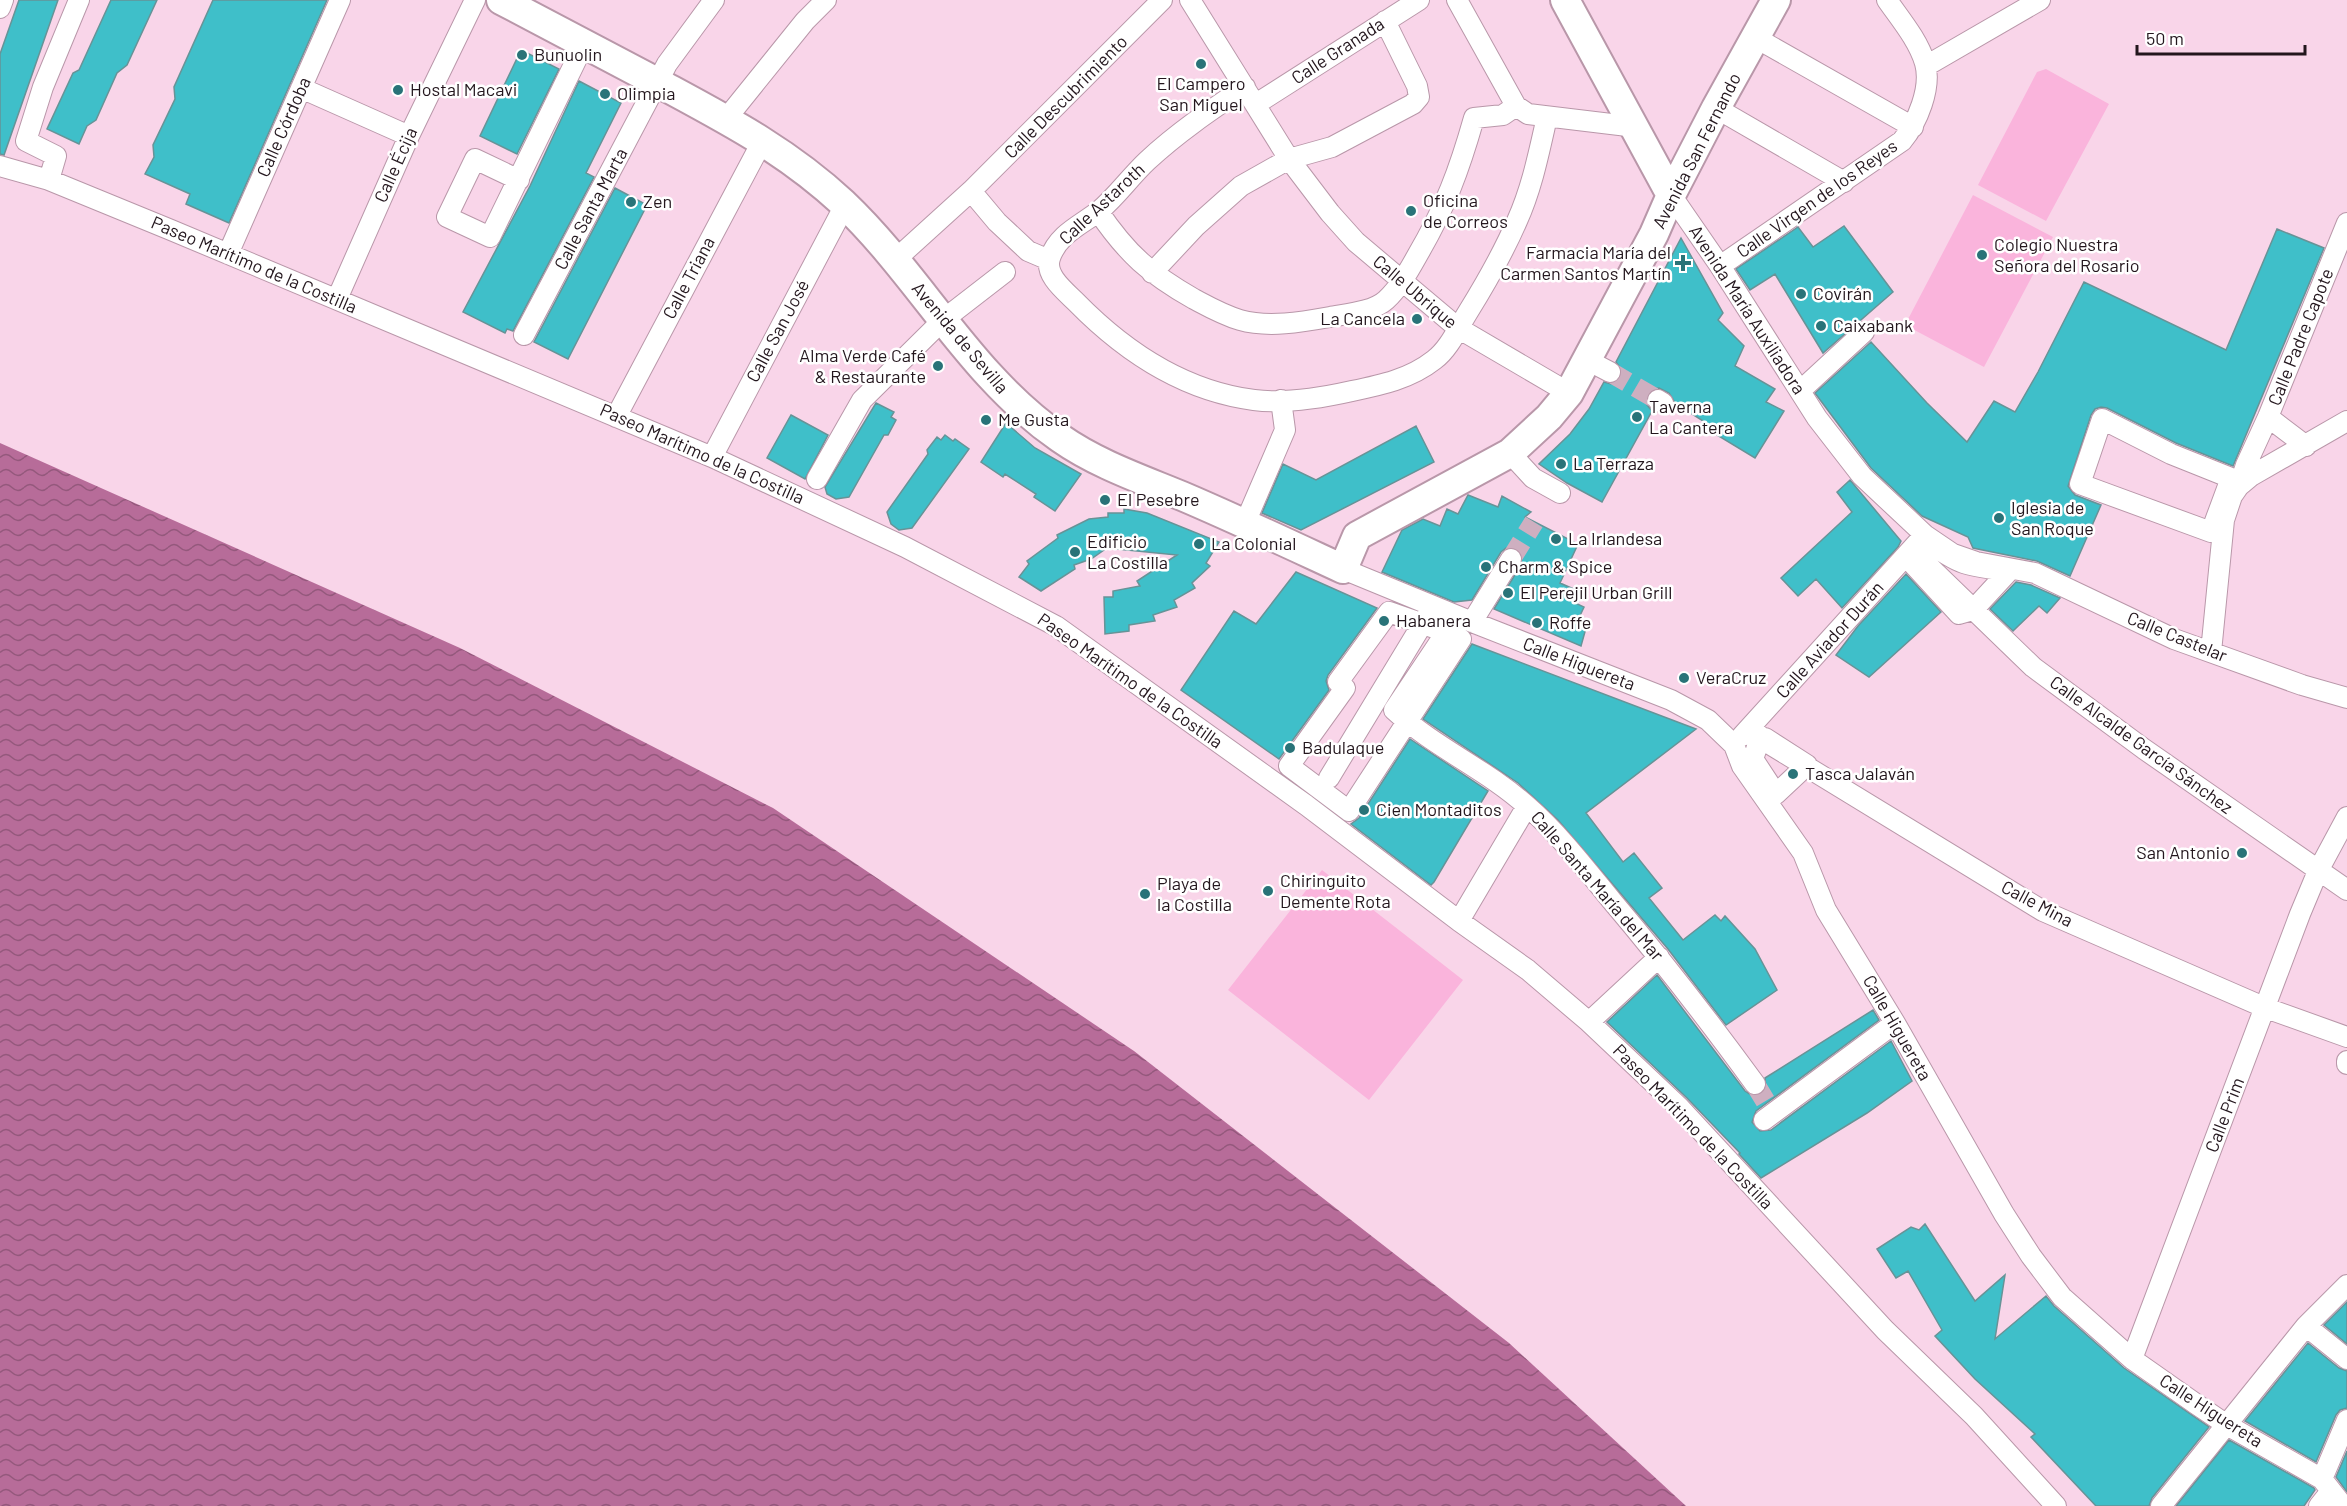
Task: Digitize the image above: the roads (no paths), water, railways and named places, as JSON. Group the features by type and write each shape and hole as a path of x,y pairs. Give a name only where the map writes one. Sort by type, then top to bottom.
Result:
{"street":[{"path":"0,8 3,0"},
{"path":"49,180 56,156 26,141 43,87 79,0"},
{"name":"Calle Córdoba","path":"228,254 340,0"},
{"name":"Calle Écija","path":"336,299 409,136 475,0"},
{"name":"Avenida de Sevilla","path":"501,0 763,140 814,178 845,205 895,260 995,383 1023,411 1062,440 1107,465 1433,606 1458,623"},
{"name":"Calle Santa Marta","path":"525,335 667,64 714,0"},
{"path":"726,119 805,21 826,0"},
{"name":"Calle Descubrimiento","path":"895,260 970,192 1162,0"},
{"name":"Calle Ubrique","path":"1191,0 1289,159 1330,213 1356,242 1458,328 1569,393"},
{"name":"Calle Granada","path":"1256,104 1419,0"},
{"path":"1457,0 1516,106 1527,114 1636,127"},
{"name":"Avenida María Auxiliadora","path":"1565,0 1671,195 1720,266 1817,418 1862,476 1925,535 1953,554 1976,562 2007,568"},
{"name":"Avenida San Fernando","path":"1342,568 1358,536 1510,453 1549,417 1569,393 1598,366 1671,195 1776,0"},
{"name":"Calle Virgen de los Reyes","path":"1720,266 1902,141 1913,127 1925,96 1926,66 1915,40 1887,0"},
{"path":"1926,66 2040,0"},
{"path":"1152,273 1196,226 1241,186 1289,159 1332,147 1413,104 1419,97 1417,86 1385,21"},
{"path":"1756,38 1913,127"},
{"path":"519,180 584,44"},
{"name":"Calle Astaroth","path":"1245,87 1189,125 1145,163 1098,211 1078,224 1058,243 1049,260 1050,272 1058,285 1100,327 1140,357 1185,381 1232,396 1256,400 1333,395 1378,386 1416,373 1437,358 1495,268 1518,219 1535,169 1547,117"},
{"path":"301,88 409,136"},
{"path":"1098,211 1114,236 1152,273 1214,310 1241,321 1273,324 1361,311 1384,302 1402,282 1433,230 1452,191 1474,118 1503,115 1516,106"},
{"path":"1716,108 1845,182"},
{"name":"Calle Triana","path":"616,417 763,140"},
{"name":"Paseo Marítimo de la Costilla","path":"0,166 49,180 712,457 905,547 1056,626 1300,801 1528,970 1589,1022 1679,1107 1877,1321 1974,1416 2056,1506"},
{"path":"970,192 1028,251 1049,260"},
{"name":"Calle San José","path":"712,457 845,205"},
{"name":"Calle Padre Capote","path":"2235,482 2246,465 2268,417 2347,223"},
{"path":"817,479 862,400 943,321 1005,272"},
{"path":"1800,391 1864,332"},
{"path":"1245,523 1285,430 1281,400"},
{"name":"Calle Padre Capote","path":"2268,417 2306,446"},
{"path":"2235,482 2171,454 2102,418 2080,484 2211,532 2235,482 2251,476 2347,421"},
{"path":"1510,453 1533,478 1560,493"},
{"path":"2211,652 2224,520 2235,482"},
{"name":"Calle Aviador Durán","path":"1734,745 1757,733 1925,535"},
{"path":"1927,541 1950,558 1969,566 2007,568 2009,571 1971,608 1959,614 1912,563 1911,557 1913,551 1927,541"},
{"path":"1458,623 1461,639 1349,811 1289,766 1345,688 1338,682 1389,612 1422,624 1458,623 1511,559"},
{"name":"Calle Castelar","path":"2007,568 2035,573 2174,639 2302,685 2347,698"},
{"path":"1329,778 1433,606"},
{"name":"Calle Alcalde García Sánchez","path":"1971,608 2033,667 2144,749 2347,890"},
{"name":"Calle Higuereta","path":"1458,623 1671,700 1708,720 1734,745 1742,766 1803,853 1826,910 1895,1023 2004,1214 2062,1298 2132,1359 2329,1496"},
{"name":"Calle Santa María del Mar","path":"1407,722 1418,732 1496,780 1560,838 1659,957 1755,1084"},
{"path":"1757,733 1754,759 1776,794 1806,767"},
{"name":"Calle Mina","path":"1757,733 1806,767 2043,911 2266,1008 2347,1037"},
{"path":"1459,921 1527,806"},
{"name":"Calle Prim","path":"2132,1359 2300,914 2318,871 2347,817"},
{"path":"1589,1022 1659,957"},
{"path":"1769,1113 1895,1023"},
{"path":"2161,1506 2306,1326 2347,1285"},
{"path":"2306,1326 2347,1359"},
{"path":"2329,1496 2347,1420"}],"water":[{"path":"0,443 460,648 773,808 1134,1051 1509,1343 1686,1506 0,1506"}],"tunnel":[{"path":"1610,372 1658,400"},
{"path":"1511,559 1534,522"},
{"path":"1755,1084 1769,1107"}],"place":[{"name":"Bunuolin","path":"522,55"},
{"name":"El Campero San Miguel","path":"1201,64"},
{"name":"Hostal Macavi","path":"398,90"},
{"name":"Olimpia","path":"605,94"},
{"name":"Zen","path":"631,202"},
{"name":"Oficina de Correos","path":"1411,211"},
{"name":"Colegio Nuestra Señora del Rosario","path":"1982,255"},
{"name":"Farmacia María del Carmen Santos Martín","path":"1683,263"},
{"name":"Covirán","path":"1801,294"},
{"name":"La Cancela","path":"1417,319"},
{"name":"Caixabank","path":"1821,326"},
{"name":"Alma Verde Café & Restaurante","path":"938,366"},
{"name":"Taverna La Cantera","path":"1637,417"},
{"name":"Me Gusta","path":"986,420"},
{"name":"La Terraza","path":"1561,464"},
{"name":"El Pesebre","path":"1105,500"},
{"name":"Iglesia de San Roque","path":"1999,518"},
{"name":"La Irlandesa","path":"1556,539"},
{"name":"La Colonial","path":"1199,544"},
{"name":"Edificio La Costilla","path":"1075,552"},
{"name":"Charm & Spice","path":"1486,567"},
{"name":"El Perejil Urban Grill","path":"1508,593"},
{"name":"Habanera","path":"1384,621"},
{"name":"Roffe","path":"1537,623"},
{"name":"VeraCruz","path":"1684,678"},
{"name":"Badulaque","path":"1290,748"},
{"name":"Tasca Jalaván","path":"1793,774"},
{"name":"Cien Montaditos","path":"1364,810"},
{"name":"San Antonio","path":"2242,853"},
{"name":"Chiringuito Demente Rota","path":"1268,891"},
{"name":"Playa de la Costilla","path":"1145,894"}]}
